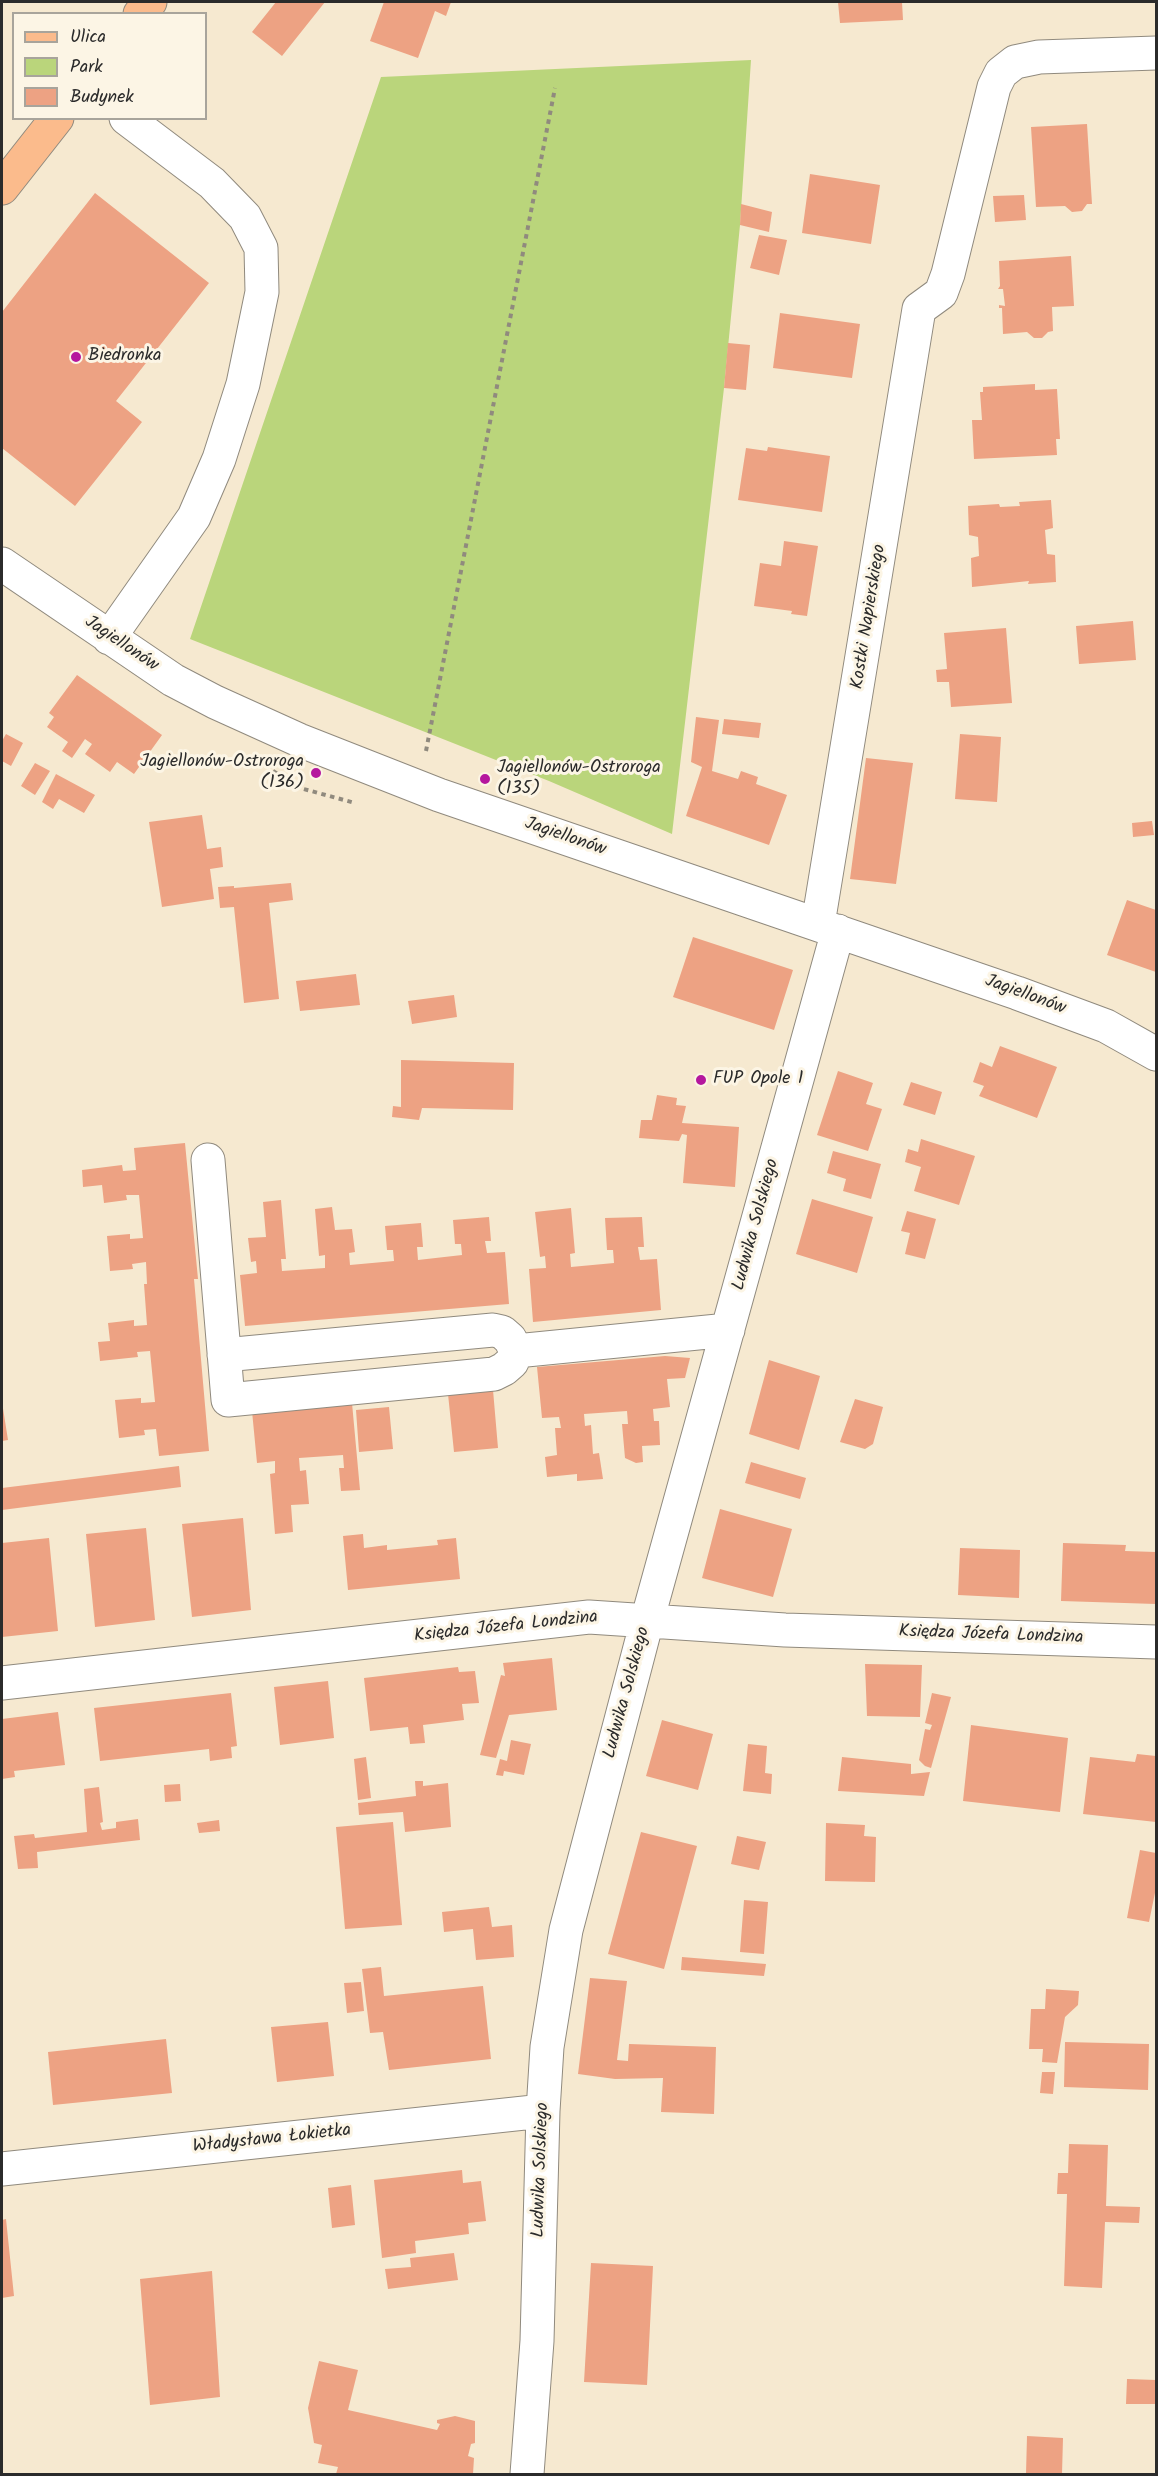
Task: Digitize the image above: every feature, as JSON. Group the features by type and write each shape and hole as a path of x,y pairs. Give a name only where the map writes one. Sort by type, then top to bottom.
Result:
{"main road":[{"path":"2,188 55,120"}],"street":[{"name":"Kostki Napierskiego","path":"828,927 919,309 941,293 948,274 994,87 1001,73 1015,62 1039,57 1156,53"},
{"path":"109,638 194,517 219,459 243,384 262,292 261,248 245,217 212,183 129,120"},
{"name":"Jagiellonów","path":"2,564 173,680 299,741 418,787 1067,1011 1106,1026 1156,1054"},
{"name":"Ludwika Solskiego","path":"527,2475 537,2341 543,2110 547,2047 566,1930 647,1621 728,1330 828,927"},
{"path":"208,1160 224,1355 228,1400 494,1374 504,1370 512,1362 516,1351 510,1339 502,1332 493,1330 224,1355"},
{"path":"516,1351 728,1330"},
{"name":"Księdza Józefa Londzina","path":"2,1683 589,1617 785,1630 1156,1642"},
{"name":"Władysława Łokietka","path":"2,2169 543,2110"}],"path":[{"path":"418,787 555,88"},
{"path":"272,770 300,788 361,805"}],"green space":[{"path":"751,60 740,225 724,388 672,834 549,781 190,639 381,77"}],"building":[{"path":"276,2 325,2 282,56 252,32"},
{"path":"384,2 451,2 446,16 435,11 418,58 370,41"},
{"path":"838,2 902,2 903,20 840,23"},
{"path":"1087,124 1092,204 1087,204 1082,211 1072,212 1065,206 1036,207 1031,127"},
{"path":"810,174 880,185 871,244 802,233"},
{"name":"Biedronka","path":"95,193 209,283 116,401 142,422 75,506 2,448 2,312"},
{"path":"1024,195 1026,220 995,222 993,196"},
{"path":"741,204 772,212 769,232 740,225"},
{"path":"759,235 787,240 779,275 750,268"},
{"path":"1071,256 1074,306 1052,307 1053,331 1048,332 1042,338 1034,338 1027,332 1003,334 1002,308 999,308 999,305 1005,306 1003,289 998,289 1000,286 999,261"},
{"path":"780,313 860,324 852,378 773,368"},
{"path":"728,343 750,345 746,390 724,388"},
{"path":"1035,384 1035,390 1057,389 1060,439 1056,439 1057,455 974,459 972,420 982,420 980,392 983,392 983,387"},
{"path":"768,447 830,456 822,512 738,500 746,448 767,451"},
{"path":"1051,500 1053,528 1045,530 1047,554 1055,555 1056,582 1028,584 1029,581 972,587 971,558 979,556 978,537 969,535 968,506 999,504 1000,507 1020,506 1019,502"},
{"path":"784,541 818,546 807,616 791,614 792,611 754,606 760,563 781,566"},
{"path":"1133,621 1136,660 1079,664 1076,626"},
{"path":"1006,628 1012,703 951,707 949,682 937,682 936,670 947,669 944,633"},
{"path":"77,675 162,735 134,774 117,762 110,772 85,754 92,744 85,739 72,758 62,751 68,742 47,727 54,717 49,713"},
{"path":"696,717 719,720 712,771 738,779 741,771 758,777 756,784 787,795 769,845 686,816 702,767 691,762"},
{"path":"724,719 761,723 759,738 722,734"},
{"path":"6,734 23,743 11,766 2,761 2,741"},
{"path":"960,734 1001,737 997,802 955,799"},
{"path":"866,758 913,763 896,884 850,879"},
{"path":"35,763 50,771 35,795 21,786"},
{"path":"56,774 95,795 84,813 59,799 53,809 42,802"},
{"path":"202,815 207,849 221,847 223,867 210,869 214,899 162,907 149,822"},
{"path":"1152,821 1154,835 1133,837 1132,823"},
{"path":"291,883 293,900 269,903 279,999 244,1003 234,907 220,908 218,887 234,886 234,888"},
{"path":"1127,900 1156,910 1156,972 1107,955"},
{"path":"693,937 793,970 774,1030 673,997"},
{"path":"356,974 360,1005 300,1011 296,981"},
{"path":"454,995 457,1017 412,1024 408,1001"},
{"path":"1000,1046 1057,1067 1037,1118 979,1096 984,1086 973,1082 980,1062 992,1067"},
{"path":"401,1060 514,1063 513,1110 422,1108 419,1120 392,1117 393,1106 401,1107"},
{"path":"838,1071 873,1083 866,1104 882,1109 868,1151 817,1135"},
{"path":"911,1082 942,1092 935,1115 903,1105"},
{"path":"657,1095 677,1098 676,1105 686,1106 682,1123 739,1127 735,1187 683,1183 687,1135 682,1134 679,1141 639,1138 641,1120 652,1120"},
{"path":"921,1139 975,1156 959,1205 914,1191 921,1167 905,1162 908,1149 918,1152"},
{"path":"185,1143 198,1279 194,1279 209,1451 159,1456 156,1429 144,1430 145,1435 119,1438 115,1400 141,1398 141,1403 155,1402 150,1351 137,1352 138,1357 100,1361 98,1342 110,1341 108,1323 134,1320 134,1326 147,1325 144,1284 147,1284 146,1262 132,1264 133,1269 110,1271 107,1236 130,1234 130,1239 143,1238 139,1195 126,1195 127,1200 104,1203 102,1185 83,1187 82,1170 122,1165 123,1171 136,1170 134,1148"},
{"path":"833,1151 881,1164 871,1199 843,1191 846,1179 827,1173"},
{"path":"812,1199 873,1217 857,1273 796,1254"},
{"path":"281,1200 286,1259 281,1259 282,1271 325,1268 325,1255 319,1256 315,1209 332,1207 335,1230 352,1229 355,1252 349,1253 350,1265 394,1261 393,1250 387,1250 385,1226 421,1223 423,1247 417,1247 418,1260 462,1255 461,1244 455,1244 453,1220 489,1217 491,1241 485,1241 487,1253 505,1252 509,1304 245,1326 240,1275 257,1273 256,1261 251,1262 248,1238 266,1237 263,1202"},
{"path":"571,1208 575,1253 570,1254 571,1267 614,1263 613,1250 607,1250 605,1218 642,1217 644,1247 638,1247 640,1260 657,1259 661,1310 533,1322 529,1269 546,1268 545,1256 540,1257 535,1212"},
{"path":"907,1211 936,1219 925,1259 905,1254 910,1233 901,1231"},
{"path":"665,1356 690,1358 685,1378 667,1379 670,1407 653,1409 654,1421 659,1421 660,1445 642,1446 643,1462 636,1463 625,1458 622,1424 628,1424 627,1411 584,1414 585,1426 591,1425 593,1454 599,1453 603,1479 577,1481 577,1474 547,1477 545,1457 557,1455 555,1428 561,1428 559,1417 542,1418 537,1367"},
{"path":"769,1360 820,1376 799,1450 749,1434"},
{"path":"493,1390 498,1448 454,1452 448,1394"},
{"path":"855,1399 883,1407 873,1444 865,1449 840,1442"},
{"path":"2,1402 8,1440 2,1441"},
{"path":"352,1403 360,1490 341,1491 339,1468 344,1468 343,1455 299,1458 300,1471 306,1470 309,1504 291,1505 293,1532 275,1534 270,1474 275,1473 275,1461 257,1463 252,1411"},
{"path":"389,1407 393,1449 359,1452 356,1410"},
{"path":"751,1462 806,1478 800,1499 745,1483"},
{"path":"179,1466 181,1487 2,1510 2,1488"},
{"path":"720,1509 792,1529 773,1597 702,1578"},
{"path":"243,1518 251,1610 192,1617 182,1524"},
{"path":"146,1528 155,1620 95,1627 86,1534"},
{"path":"363,1534 364,1548 387,1545 387,1550 438,1545 437,1540 456,1538 460,1579 348,1590 343,1536"},
{"path":"49,1538 58,1631 2,1637 2,1543"},
{"path":"1063,1543 1126,1545 1125,1551 1156,1552 1156,1604 1061,1601"},
{"path":"960,1548 1020,1550 1019,1598 958,1595"},
{"path":"552,1658 557,1710 509,1715 496,1758 480,1755 501,1675 505,1676 503,1663"},
{"path":"865,1664 922,1665 920,1717 867,1716"},
{"path":"458,1667 459,1672 475,1671 479,1703 462,1704 464,1720 423,1725 425,1743 410,1744 408,1727 370,1731 364,1678"},
{"path":"328,1681 334,1738 280,1745 274,1687"},
{"path":"231,1693 237,1746 231,1747 232,1758 210,1761 209,1749 100,1761 94,1708"},
{"path":"932,1693 951,1697 931,1768 919,1760 925,1729 930,1730 932,1725 925,1723"},
{"path":"58,1712 65,1765 14,1771 15,1777 2,1779 2,1719"},
{"path":"662,1720 713,1734 698,1790 646,1776"},
{"path":"971,1725 1068,1738 1060,1812 963,1801"},
{"path":"511,1740 531,1744 524,1775 504,1771 503,1776 496,1775 500,1759 507,1761"},
{"path":"748,1744 767,1746 765,1773 772,1774 771,1794 743,1791"},
{"path":"1137,1754 1156,1756 1156,1822 1083,1814 1090,1757 1135,1762"},
{"path":"366,1757 371,1798 358,1800 354,1759"},
{"path":"842,1757 911,1764 911,1774 930,1772 924,1796 838,1791"},
{"path":"415,1781 423,1781 423,1786 448,1783 451,1827 405,1832 403,1812 359,1815 358,1803 416,1796"},
{"path":"180,1784 181,1801 165,1802 164,1785"},
{"path":"99,1787 102,1830 116,1828 116,1822 138,1819 140,1840 37,1852 38,1868 18,1869 14,1836 34,1834 35,1838 87,1832 84,1789"},
{"path":"219,1820 220,1831 199,1833 197,1823"},
{"path":"393,1822 402,1925 345,1929 336,1827"},
{"path":"826,1823 865,1825 864,1836 876,1837 875,1882 825,1881"},
{"path":"641,1832 697,1846 664,1969 608,1954"},
{"path":"737,1836 766,1842 759,1870 731,1864"},
{"path":"1140,1850 1156,1853 1156,1888 1149,1922 1127,1918"},
{"path":"744,1900 768,1902 764,1954 740,1952"},
{"path":"489,1907 492,1927 512,1925 514,1957 476,1960 473,1929 444,1932 442,1912"},
{"path":"682,1957 766,1964 764,1976 681,1970"},
{"path":"381,1967 384,1996 483,1986 491,2059 389,2070 383,2032 370,2033 362,1969"},
{"path":"590,1978 627,1981 617,2060 628,2061 629,2044 716,2047 714,2114 661,2112 663,2078 615,2079 578,2074"},
{"path":"361,1982 364,2011 347,2013 344,1983"},
{"path":"1046,1989 1079,1991 1078,2005 1065,2017 1057,2063 1042,2062 1043,2049 1029,2049 1031,2009 1045,2009"},
{"path":"328,2022 334,2076 277,2082 271,2027"},
{"path":"166,2039 172,2093 53,2105 48,2052"},
{"path":"1065,2042 1149,2044 1148,2090 1064,2087"},
{"path":"1042,2072 1055,2072 1053,2094 1040,2093"},
{"path":"1069,2144 1108,2145 1106,2206 1140,2207 1139,2223 1105,2222 1102,2288 1064,2286 1067,2194 1057,2194 1058,2173 1068,2173"},
{"path":"462,2170 463,2183 481,2181 486,2221 468,2223 469,2234 415,2241 416,2253 382,2258 374,2180"},
{"path":"351,2185 355,2225 332,2228 328,2188"},
{"path":"6,2219 14,2296 2,2298 2,2220"},
{"path":"454,2253 458,2280 388,2289 385,2269 411,2267 410,2258"},
{"path":"591,2263 653,2266 647,2385 584,2382"},
{"path":"212,2271 220,2397 150,2405 140,2279"},
{"path":"319,2361 358,2370 348,2410 437,2430 440,2424 437,2420 455,2416 475,2421 475,2443 471,2444 468,2456 474,2458 473,2474 336,2474 338,2467 318,2463 322,2445 314,2443 308,2408"},
{"path":"1127,2379 1156,2380 1156,2404 1126,2404"},
{"path":"1027,2436 1063,2438 1062,2474 1026,2474"}],"place":[{"name":"Biedronka","path":"76,357"},
{"name":"Jagiellonów-Ostroroga (136)","path":"316,773"},
{"name":"Jagiellonów-Ostroroga (135)","path":"485,779"},
{"name":"FUP Opole 1","path":"701,1080"}]}
